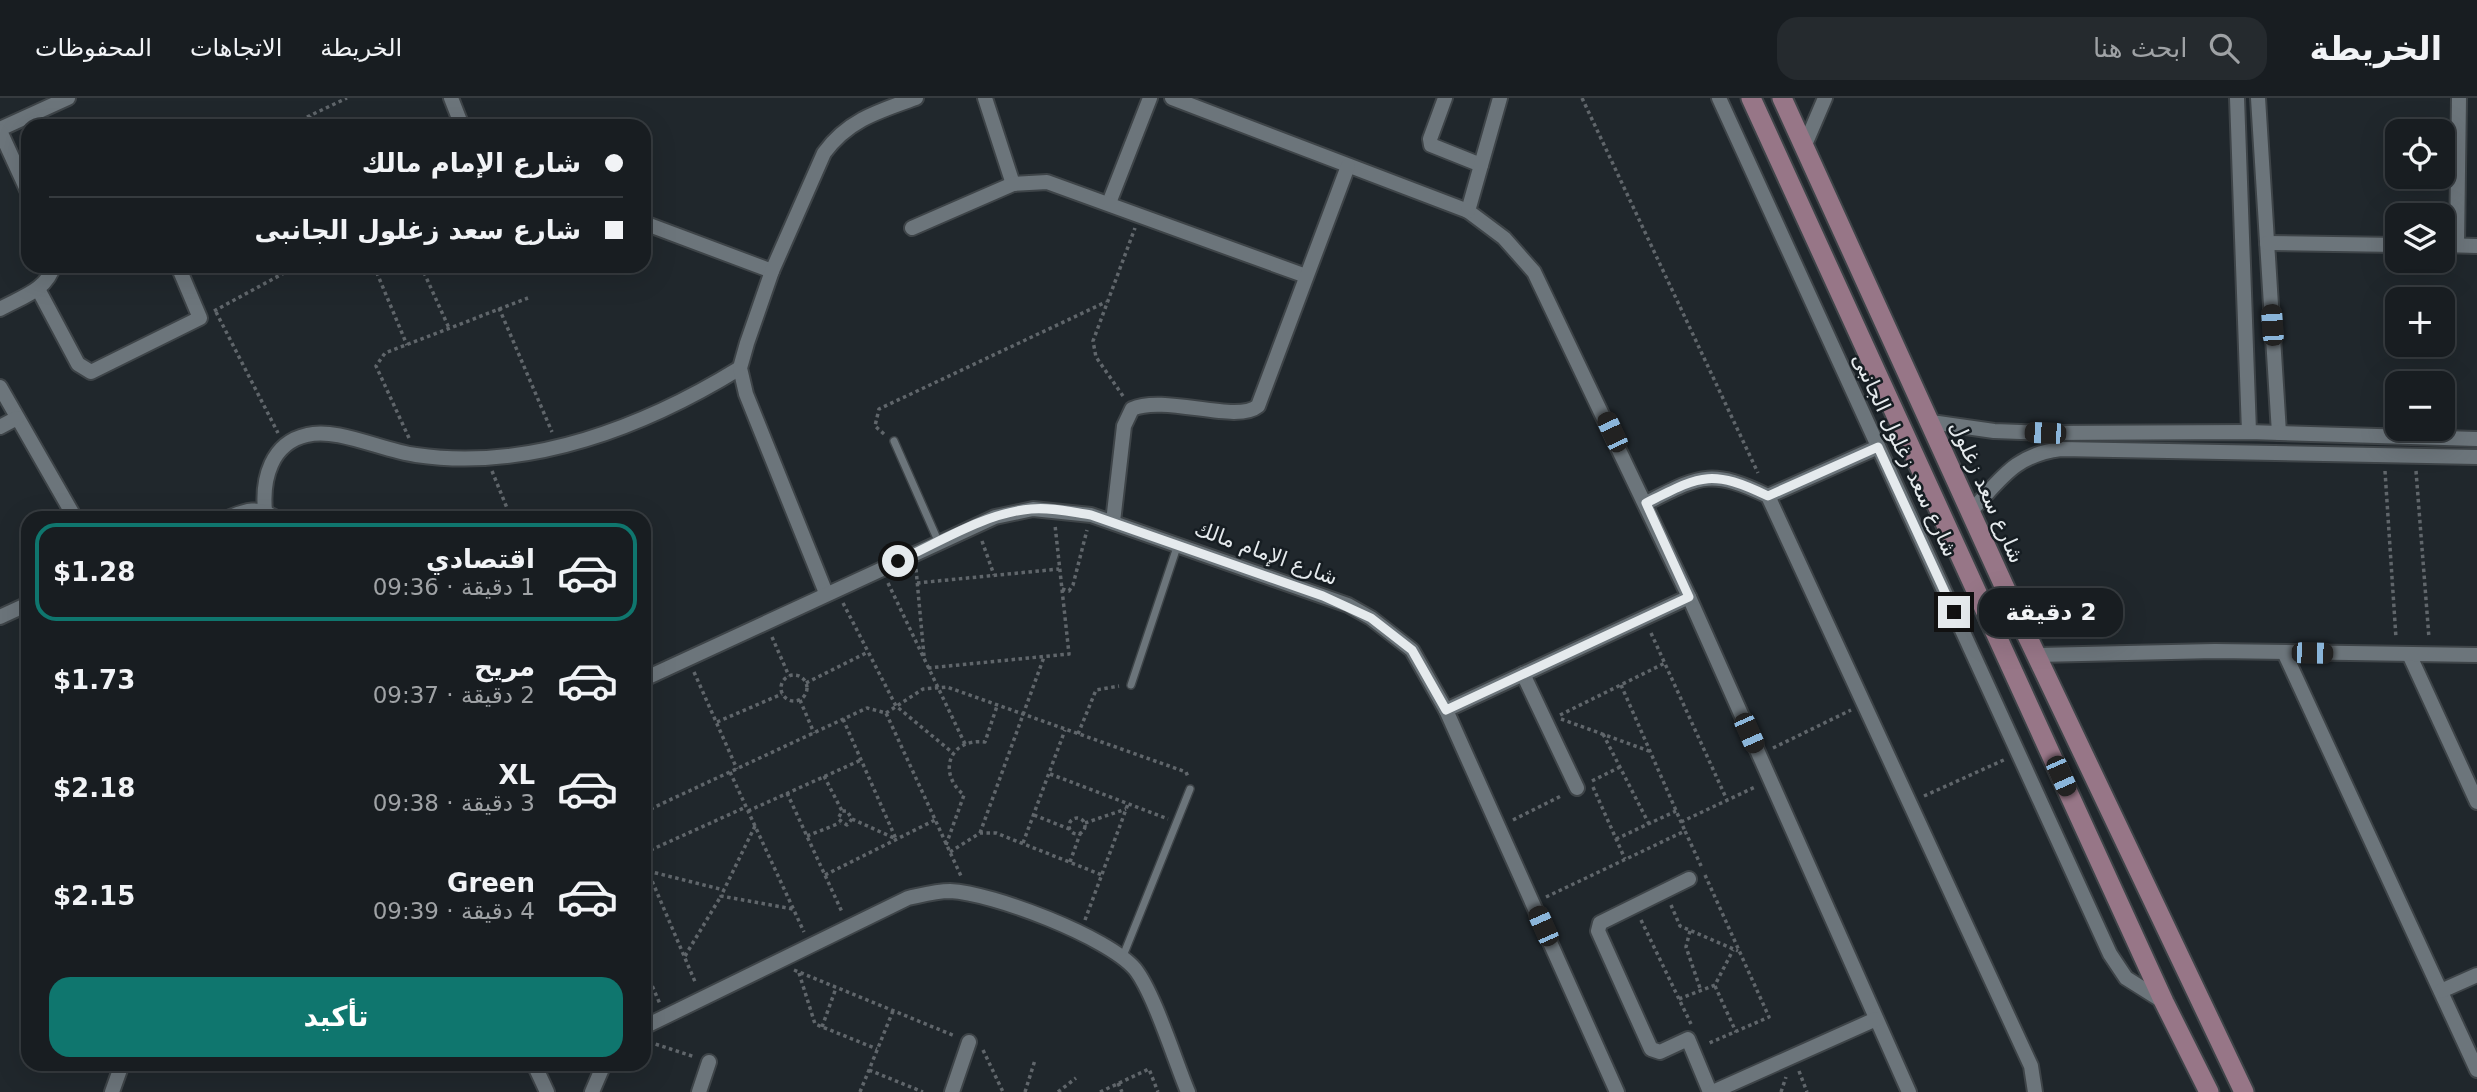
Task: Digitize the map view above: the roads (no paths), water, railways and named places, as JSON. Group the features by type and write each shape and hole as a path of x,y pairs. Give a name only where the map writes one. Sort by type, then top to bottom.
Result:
{"main road":[{"path":"1751,98 2164,1002 2208,1092"},
{"name":"شارع سعد زغلول","path":"1782,98 1970,512 2244,1092"},
{"path":"1844,301 1868,290"}],"street":[{"path":"23,119 68,98"},
{"path":"451,98 459,119"},
{"path":"831,591 746,394 740,368 772,271 824,153 834,139 860,118 916,98"},
{"path":"985,98 1013,184"},
{"path":"1109,203 1150,98"},
{"path":"1172,98 1468,211 1504,238 1534,272 1689,597 1909,1092"},
{"path":"1445,98 1430,139 1431,145 1481,165"},
{"path":"1468,211 1500,98"},
{"name":"شارع سعد زغلول الجانبى","path":"1719,98 2116,967 2126,978 2164,1002"},
{"path":"1804,148 1825,98"},
{"path":"2237,98 2249,432"},
{"path":"2258,98 2279,433"},
{"path":"2453,203 2459,98"},
{"path":"21,120 0,130 21,176"},
{"path":"1113,522 1124,426 1132,409 1152,403 1231,411 1253,410 1258,406 1348,166"},
{"path":"912,228 1013,184 1047,182 1306,276"},
{"path":"651,226 772,271"},
{"path":"2267,243 2385,245"},
{"path":"2455,245 2477,246"},
{"path":"0,309 38,289 50,273"},
{"path":"38,289 78,364 91,372 200,318 181,273"},
{"path":"269,511 263,487 269,464 284,446 305,435 329,433 418,456 486,456 558,446 653,416 740,368"},
{"path":"0,387 71,511"},
{"path":"0,426 18,418"},
{"path":"1931,422 1994,431 2045,433 2249,432 2477,439"},
{"path":"1768,496 1878,447"},
{"path":"1970,512 2014,465 2044,451 2477,457"},
{"path":"1646,503 1696,478 1721,479 1745,485 1768,496 2031,1066 2035,1092"},
{"name":"شارع الإمام مالك","path":"651,676 976,525 1014,512 1053,509 1091,515 1335,600 1371,618 1412,650 1446,710 1617,1092"},
{"path":"1446,710 1689,597"},
{"path":"0,617 21,607"},
{"path":"2284,653 2477,1070"},
{"path":"2038,654 2477,655"},
{"path":"2403,654 2477,802"},
{"path":"1523,674 1583,785"},
{"path":"1689,879 1600,923 1598,931 1651,1049 1660,1052 1690,1045 1711,1092 1876,1019"},
{"path":"651,1024 908,898 948,891 968,893 1081,932 1123,956 1142,983 1188,1092"},
{"path":"2441,991 2477,975"},
{"path":"952,1092 969,1042"},
{"path":"699,1092 709,1062"},
{"path":"112,1092 120,1071"},
{"path":"538,1071 548,1092"},
{"path":"592,1092 601,1071"}],"lane":[{"path":"894,441 939,542"},
{"path":"1131,685 1178,544"},
{"path":"1123,956 1189,789"}]}
